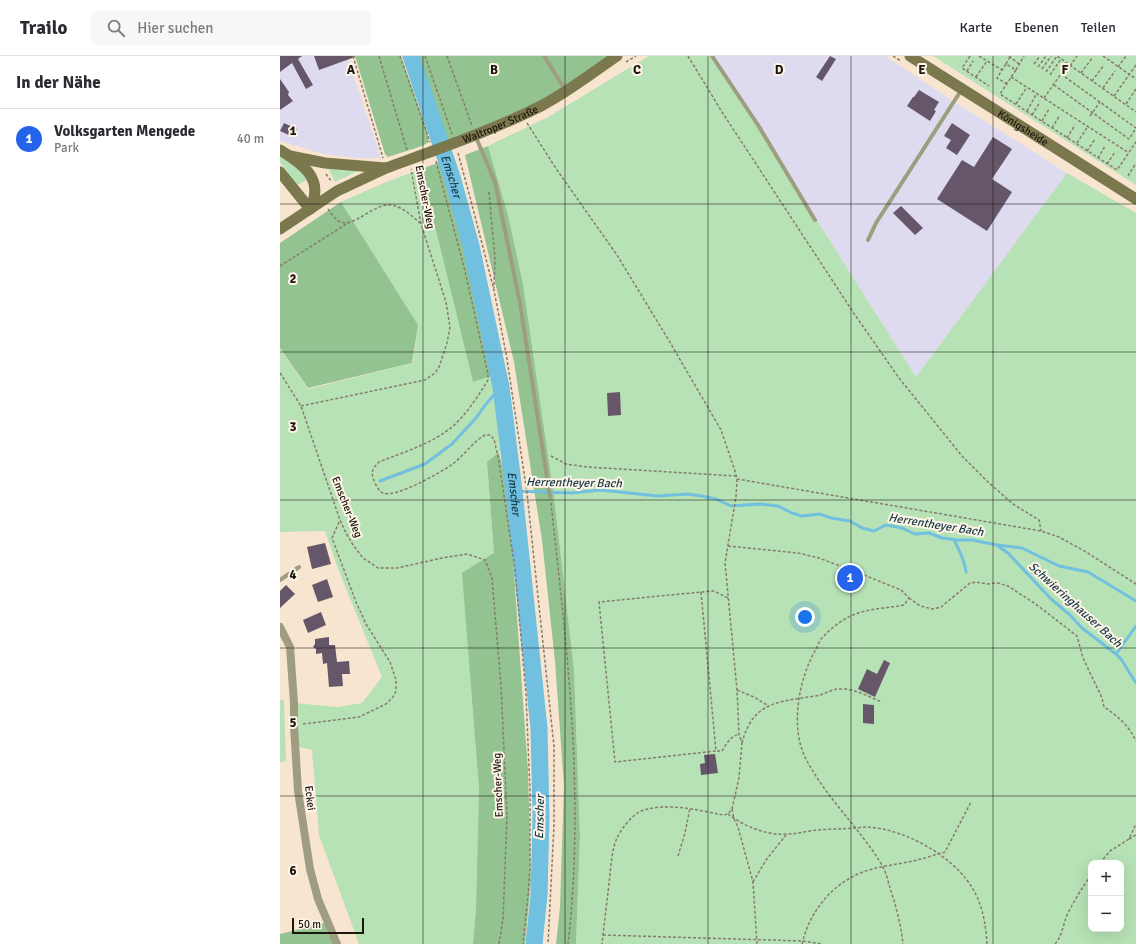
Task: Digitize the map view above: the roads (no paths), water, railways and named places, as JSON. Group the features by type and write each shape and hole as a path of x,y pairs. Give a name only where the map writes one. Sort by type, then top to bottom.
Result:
{"main road":[{"name":"Waltroper Straße","path":"280,229 337,191 386,168 471,137 542,105 566,91 617,56"},
{"name":"Königsheide","path":"910,56 1136,199"},
{"path":"280,150 310,172 315,188 315,195 310,209 280,172"},
{"path":"290,156 325,163 386,168"}],"street":[{"name":"Eckei","path":"280,627 290,647 298,791 310,869 318,899 337,944"}],"lane":[{"path":"544,56 566,91"},
{"path":"712,56 758,124 815,220"},
{"path":"868,240 876,223 962,89"},
{"path":"471,137 495,182 520,303 550,497"},
{"path":"280,580 299,567"}],"waterway":[{"name":"Herrentheyer Bach","path":"411,56 452,177 471,246 501,387 514,491 539,728 541,817 539,895 534,944"},
{"path":"380,481 425,464 452,444 476,418 501,387"},
{"name":"Herrentheyer Bach","path":"514,491 572,493 600,490 658,496 687,494 716,499 731,506 760,504 778,506 802,516 820,514 831,518 850,521 862,528 874,531 886,525 902,528 915,534 929,533 942,538 972,540 1022,548 1059,566 1088,572 1136,601"},
{"path":"954,540 960,551 966,572"},
{"name":"Schwieringhauser Bach","path":"998,546 1008,553 1051,599 1070,615 1082,628 1116,654 1121,659 1136,683"},
{"path":"1116,654 1136,626"}],"place":[{"name":"Volksgarten Mengede","path":"850,578"}],"water label":[{"name":"Emscher","path":"451,177"},
{"name":"Emscher","path":"513,494"},
{"name":"Emscher","path":"540,817"}]}
